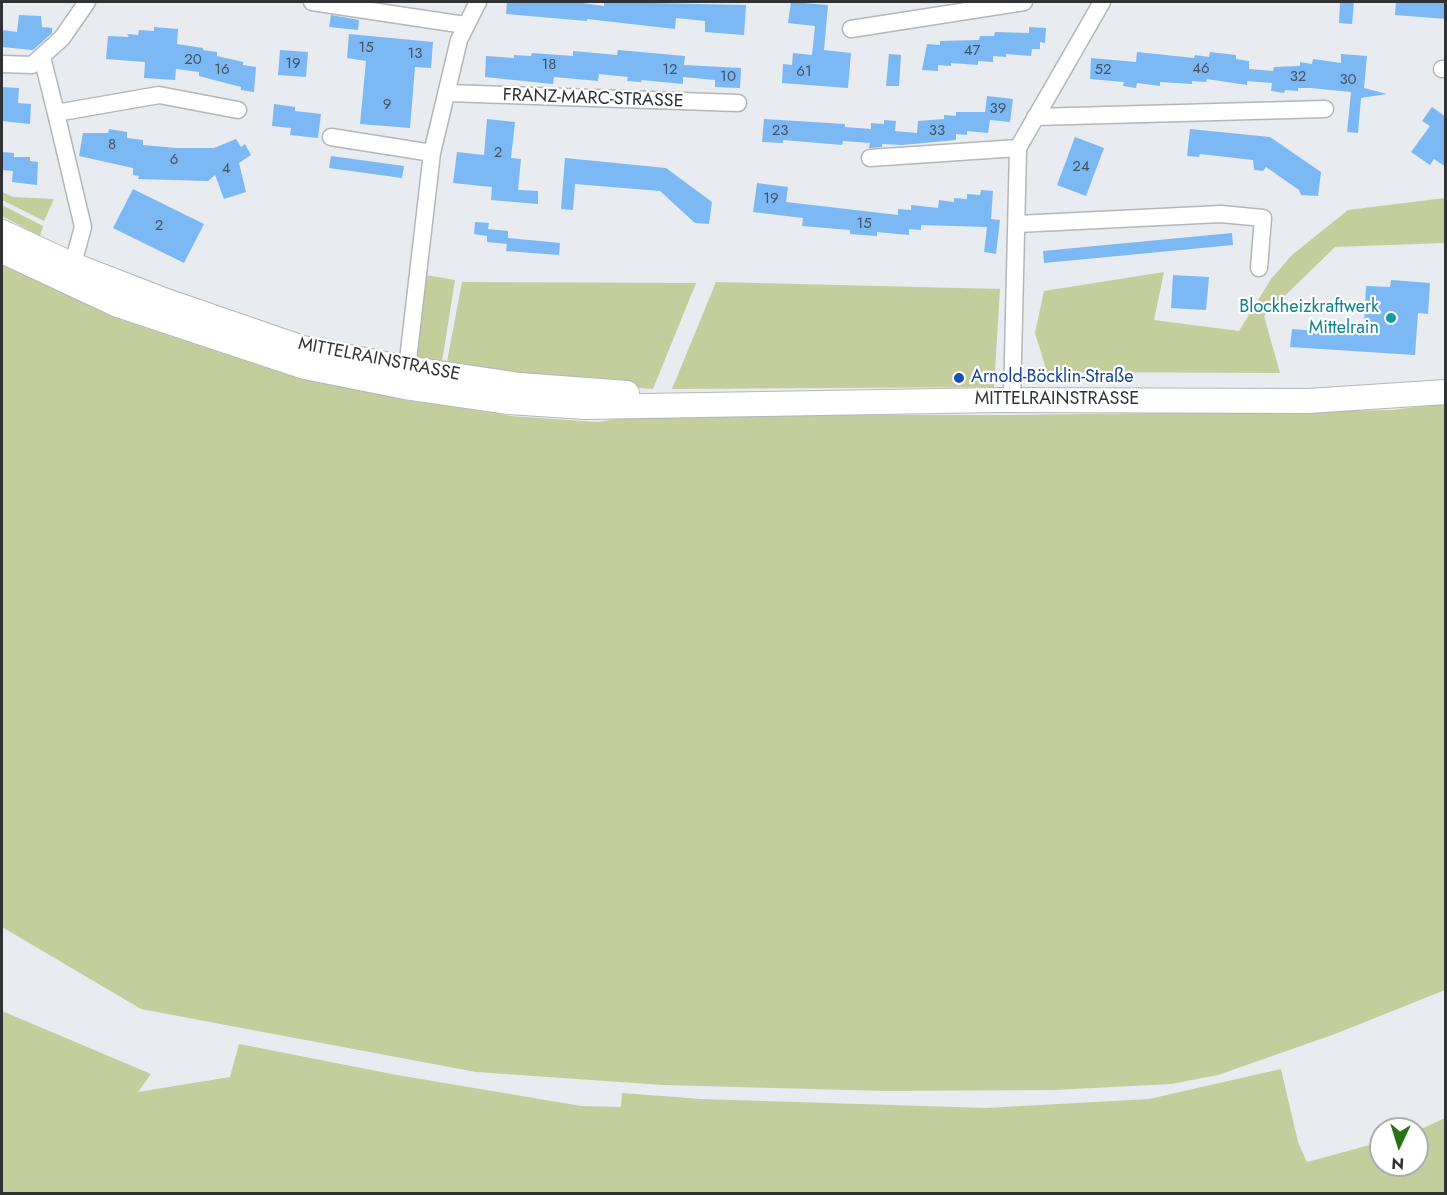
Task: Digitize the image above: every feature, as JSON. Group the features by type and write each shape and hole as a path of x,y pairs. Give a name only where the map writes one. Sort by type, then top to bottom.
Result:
{"street":[{"path":"2,64 32,65 62,38 87,2"},
{"path":"312,2 465,25"},
{"path":"406,377 432,153 459,40 478,2"},
{"path":"850,29 1023,2"},
{"path":"1012,400 1018,148 1102,2"},
{"path":"42,57 83,227 70,273"},
{"name":"FRANZ-MARC-STRASSE","path":"448,93 738,103"},
{"path":"56,113 159,95 238,111"},
{"path":"1035,117 1325,110"},
{"path":"330,136 432,153"},
{"path":"870,159 1018,148"},
{"path":"1017,224 1221,214 1263,218 1259,268"},
{"name":"MITTELRAINSTRASSE","path":"2,232 70,273"},
{"name":"MITTELRAINSTRASSE","path":"2,251 161,299 303,348 406,377 740,404 1012,400 1308,401 1446,392"}],"green space":[{"path":"2,192 13,197 54,199 44,221 2,200"},
{"path":"1445,198 1445,300 1444,243 1335,247 1264,316 1280,373 1047,372 1035,333 1044,291 1164,272 1154,320 1239,331 1271,279 1292,255 1348,210"},
{"path":"2,205 43,226 40,236 2,216"},
{"path":"2,264 173,334 510,416 598,422 640,415 1012,415 1393,410 1445,403 1445,990 1335,1034 1218,1075 1171,1084 1054,1090 886,1091 663,1085 476,1072 141,1009 2,927"},
{"path":"426,275 455,280 441,368 412,362"},
{"path":"462,282 696,283 653,389 506,378 446,367"},
{"path":"716,282 1000,289 994,387 672,389"},
{"path":"2,1011 151,1074 138,1092 230,1077 239,1044 397,1075 581,1106 621,1107 622,1093 701,1099 986,1108 1149,1099 1281,1069 1298,1142 1307,1162 1369,1145 1369,1177 1429,1177 1429,1125 1445,1118 1445,1193 2,1193"}],"building":[{"path":"507,2 575,2 604,6 604,2 746,5 744,35 705,32 705,21 676,18 675,29 587,19 587,21 506,14"},
{"path":"791,2 828,5 824,50 851,53 848,88 782,83 783,64 792,65 793,53 812,55 815,26 788,23"},
{"path":"1340,2 1354,2 1352,24 1339,23"},
{"path":"1396,2 1446,2 1446,19 1395,15"},
{"path":"19,15 41,16 42,27 52,28 52,33 33,50 2,47 2,30 17,32"},
{"path":"331,15 359,20 358,30 329,27"},
{"path":"154,27 178,29 177,44 217,52 217,56 256,67 254,92 199,76 199,72 176,69 175,80 144,78 145,62 106,59 108,36 129,37 127,34 138,35 139,30 154,31"},
{"path":"1029,27 1046,28 1045,43 1040,42 1040,49 1032,49 1031,56 1006,54 1006,57 993,56 993,62 978,61 978,65 951,63 951,66 938,65 938,71 922,70 927,44 940,45 940,41 979,40 980,36 994,36 995,32 1029,33"},
{"path":"349,34 433,42 431,68 415,67 410,128 360,124 366,61 347,58"},
{"path":"280,50 308,52 306,77 278,75"},
{"path":"618,50 685,56 684,65 741,68 740,88 715,87 715,80 683,77 683,84 642,80 641,82 627,81 628,77 599,74 598,81 554,77 553,84 485,77 486,56 514,58 514,55 531,56 532,53 573,56 573,51 617,55"},
{"path":"1137,52 1194,58 1195,55 1209,57 1210,52 1236,55 1236,59 1249,61 1249,69 1273,71 1274,67 1300,66 1300,62 1312,64 1313,59 1341,63 1341,54 1367,56 1364,88 1387,94 1361,98 1358,133 1347,132 1351,92 1298,88 1298,91 1285,90 1284,93 1271,91 1272,83 1247,81 1247,85 1207,79 1206,82 1192,81 1192,84 1160,82 1160,86 1137,83 1136,88 1123,86 1124,82 1090,79 1091,58 1136,62"},
{"path":"889,54 901,55 899,86 886,86"},
{"path":"2,87 19,88 18,103 31,104 30,124 2,121"},
{"path":"987,96 1013,99 1010,122 990,120 988,133 967,131 967,135 956,134 956,140 902,145 882,144 882,147 869,148 870,143 843,141 842,145 783,140 783,143 762,142 764,119 845,124 845,127 871,129 871,123 884,124 884,120 896,121 895,131 917,133 918,121 944,119 944,115 956,116 956,112 985,112"},
{"path":"274,104 295,107 295,111 321,114 318,138 290,135 291,128 272,126"},
{"path":"1432,107 1446,117 1446,167 1434,159 1430,165 1411,152 1430,126 1422,121"},
{"path":"487,119 515,122 511,158 521,159 518,190 538,191 538,204 491,200 492,187 453,183 457,152 484,155"},
{"path":"109,129 127,132 127,138 143,140 143,145 176,148 214,148 236,139 241,147 245,144 251,155 239,163 246,192 224,199 215,175 208,181 138,179 139,176 133,175 133,168 79,156 83,133 108,133"},
{"path":"1190,129 1270,137 1321,172 1318,196 1301,195 1299,190 1266,167 1263,171 1254,170 1253,160 1200,154 1199,157 1187,156"},
{"path":"1075,137 1104,148 1086,196 1057,185"},
{"path":"2,152 14,153 14,157 30,157 30,161 38,162 37,185 12,182 13,171 2,170"},
{"path":"331,156 404,166 402,178 329,168"},
{"path":"565,158 666,168 712,202 709,224 695,223 660,191 575,184 573,210 561,209"},
{"path":"757,183 788,187 786,202 898,215 898,209 911,210 911,205 938,208 939,200 954,202 954,198 967,199 967,194 980,195 981,190 993,191 991,219 1000,220 996,254 984,252 987,227 921,225 921,230 909,229 909,235 877,232 877,236 850,234 850,230 802,226 803,218 753,212"},
{"path":"133,189 204,224 184,263 113,228"},
{"path":"475,222 489,223 488,229 508,231 508,238 560,243 559,255 506,251 507,244 487,242 487,236 474,234"},
{"path":"1232,233 1233,245 1044,263 1043,251"},
{"path":"1173,275 1209,277 1206,310 1171,308"},
{"name":"Blockheizkraftwerk Mittelrain","path":"1391,280 1430,283 1428,314 1418,313 1415,355 1290,347 1292,329 1318,331 1318,321 1364,324 1366,286 1390,287"}],"place":[{"name":"Blockheizkraftwerk Mittelrain","path":"1391,318"},
{"name":"Arnold-Böcklin-Straße","path":"959,378"}]}
